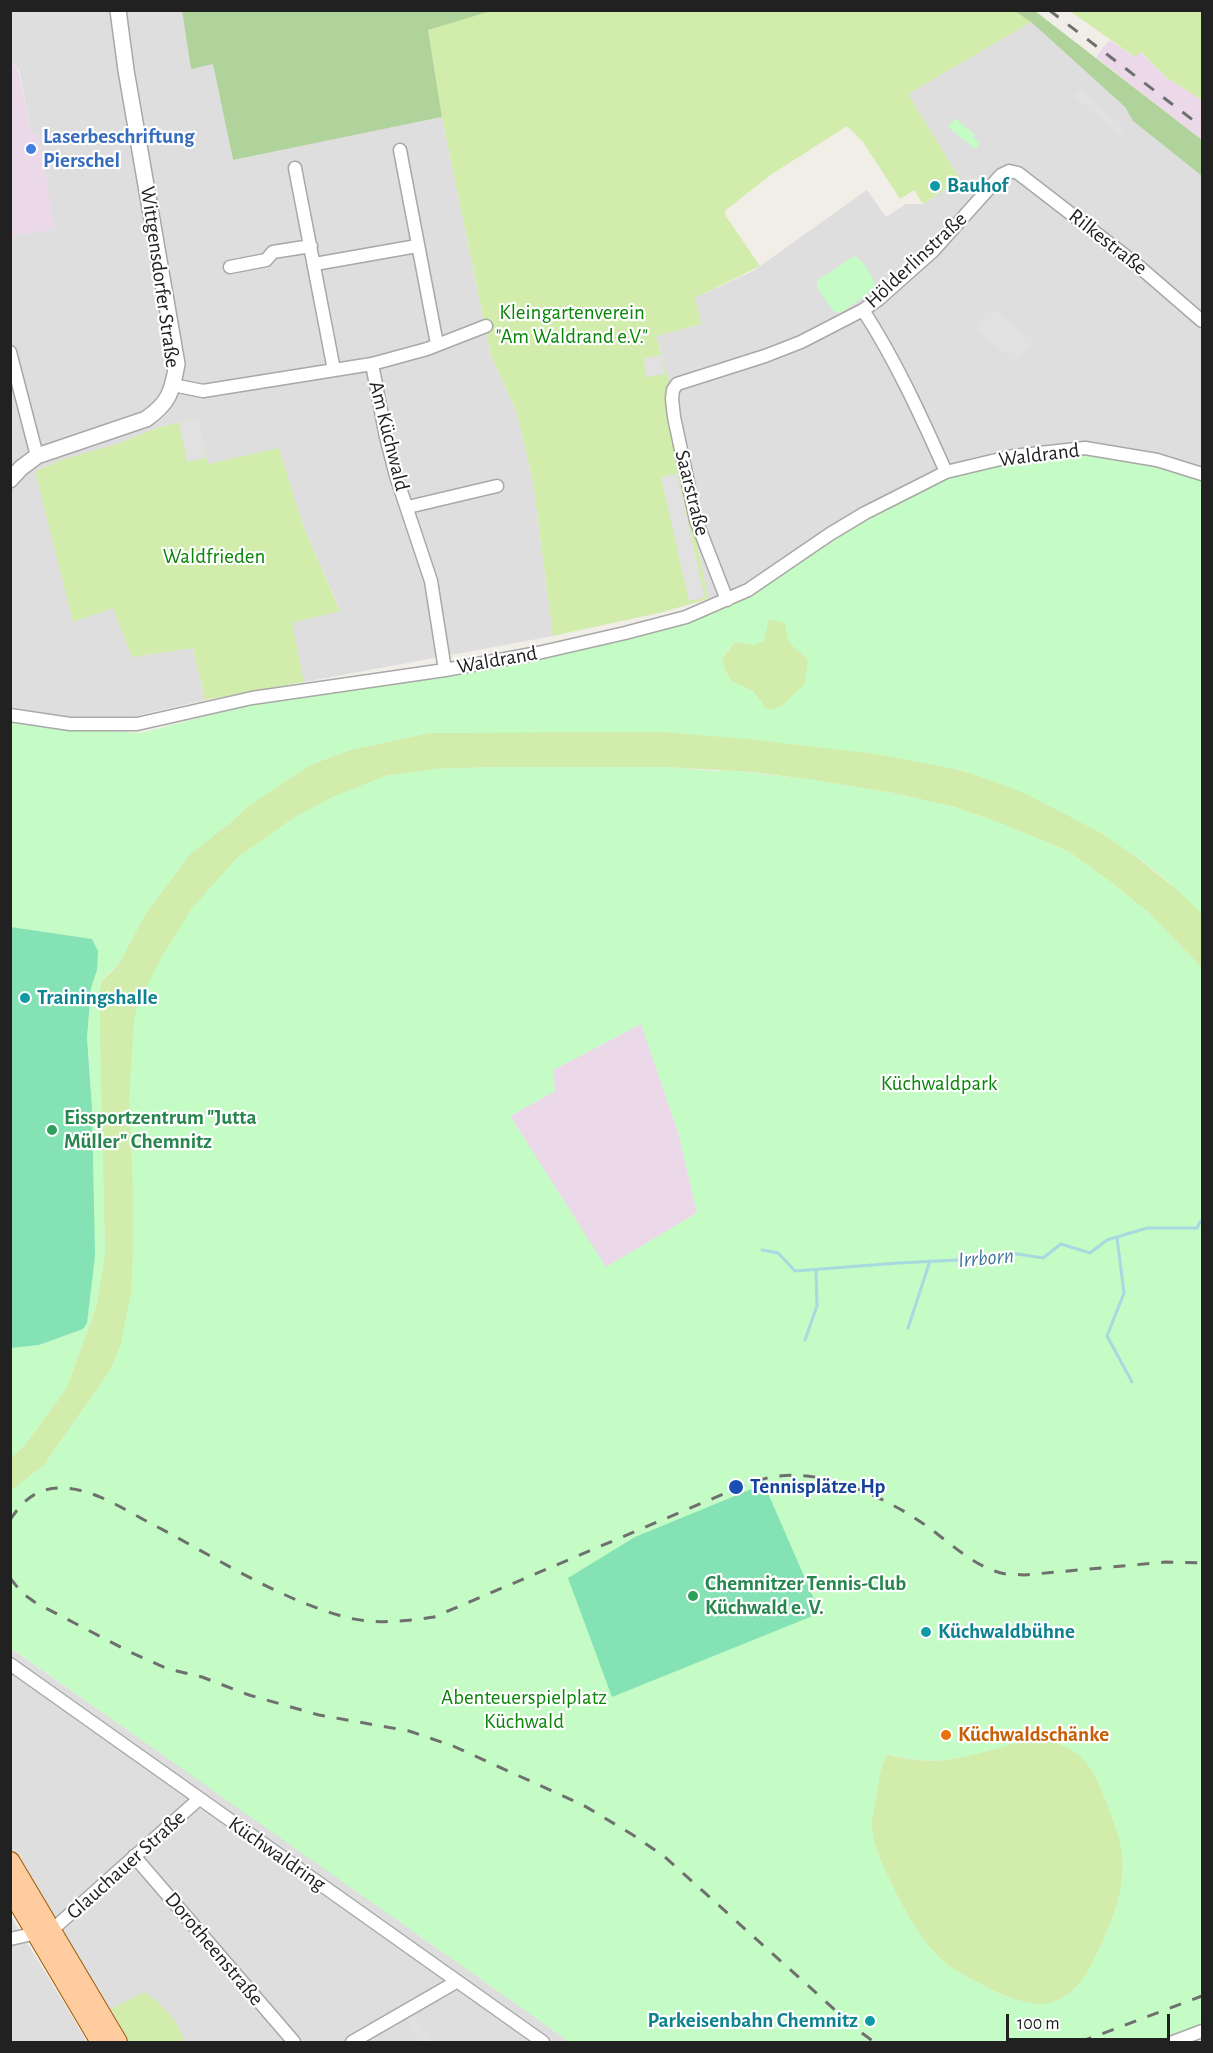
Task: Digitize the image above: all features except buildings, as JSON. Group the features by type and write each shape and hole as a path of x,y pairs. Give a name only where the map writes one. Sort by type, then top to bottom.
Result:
{"main road":[{"path":"10,1862 100,2043"},
{"path":"10,1888 45,1931 117,2043"}],"street":[{"name":"Wittgensdorfer Straße","path":"10,480 37,456 146,419 161,409 173,385 177,364 126,70 118,10"},
{"path":"400,150 437,344"},
{"path":"295,168 334,370"},
{"name":"Hölderlinstraße","path":"677,384 792,345 863,310 933,251 996,180 1009,171"},
{"name":"Rilkestraße","path":"1009,171 1018,173 1089,226 1203,321"},
{"path":"230,267 266,260 273,252 311,246"},
{"path":"315,264 417,246"},
{"path":"863,310 882,339 913,398 946,472"},
{"name":"Am Küchwald","path":"173,385 203,391 372,364 486,326"},
{"path":"10,352 37,456"},
{"name":"Am Küchwald","path":"372,364 386,437 431,580 445,670"},
{"name":"Saarstraße","path":"677,384 673,390 672,399 674,417 696,520 727,600"},
{"name":"Waldrand","path":"10,715 70,724 137,724 242,700 445,670 538,653 625,633 686,617 748,590 865,513 946,472 1013,456 1085,448 1157,460 1203,474"},
{"name":"Am Küchwald","path":"408,507 497,486"},
{"name":"Küchwaldring","path":"10,1664 543,2043"},
{"name":"Glauchauer Straße","path":"10,1939 45,1931 199,1799"},
{"name":"Dorotheenstraße","path":"134,1856 294,2043"},
{"path":"352,2043 456,1982"},
{"path":"1173,2043 1203,2031"}],"shaded area":[{"path":"10,11 182,11 191,68 213,63 233,160 442,117 491,356 516,410 533,481 553,636 304,682 291,623 340,610 303,526 279,449 208,464 197,419 159,427 117,444 45,467 73,622 113,607 132,657 193,648 205,700 118,720 71,717 11,707 11,236 54,229 38,133 31,134 19,69 11,61"},
{"path":"1031,22 1125,107 1133,121 1202,176 1202,472 745,586 708,599 669,399 669,381 656,336 701,324 695,298 753,271 867,190 886,217 906,204 923,204 960,179 908,94"},
{"path":"1109,40 1135,57 1140,52 1167,78 1202,100 1202,140 1096,57"},
{"path":"10,61 18,69 31,134 38,133 55,229 11,236"},
{"path":"1080,89 1125,128 1119,135 1074,96"},
{"path":"991,308 1034,341 1016,363 974,328"},
{"path":"661,355 665,374 646,377 644,358"},
{"path":"198,419 206,458 187,462 179,423"},
{"path":"677,474 705,598 689,601 661,477"},
{"path":"641,1024 679,1135 697,1213 606,1268 510,1116 555,1091 553,1070"},
{"path":"10,1648 570,2042 110,2042 11,1875"},
{"path":"11,1655 555,2042 546,2042 11,1660"},
{"path":"202,1804 342,1904 339,1908 201,1807"},
{"path":"10,1915 82,2033 87,2042 11,2042"},
{"path":"414,2015 431,2042 420,2042 407,2020"}],"green space":[{"path":"182,10 491,11 428,30 442,117 233,160 213,64 191,69"},
{"name":"Kleingartenverein \"Am Waldrand e.V.\"","path":"491,10 1015,10 1031,22 908,94 960,179 923,204 914,190 900,199 863,142 847,126 769,176 726,210 725,215 760,266 695,298 701,324 656,336 669,381 679,452 708,599 663,612 553,636 533,481 516,410 491,356 442,117 428,30"},
{"path":"1015,11 1035,11 1202,140 1202,176 1133,121 1125,107 1031,22"},
{"path":"1070,11 1202,11 1202,100 1167,78 1141,52 1135,57"},
{"path":"955,118 975,135 973,137 980,143 975,149 948,127"},
{"path":"854,256 868,270 875,289 842,312 835,313 817,287 817,281"},
{"name":"Waldfrieden","path":"198,419 208,464 279,448 303,526 340,611 292,623 304,682 205,700 193,648 132,657 113,608 73,622 35,472 61,460 117,444 159,427"},
{"path":"1086,453 1158,464 1202,477 1202,914 1170,883 1140,859 1101,833 1022,792 961,770 875,754 757,740 662,732 429,733 350,750 310,765 248,806 190,854 144,916 120,962 99,985 105,1254 96,1308 66,1389 24,1446 11,1457 11,1348 39,1345 83,1329 94,1200 92,1108 87,1038 91,988 97,970 91,939 11,927 11,721 69,729 141,733 245,706 447,671 686,622 831,536 944,475 1011,460","holes":["769,619 784,623 789,642 808,660 805,684 783,705 773,710 765,708 753,691 731,681 722,657 735,642 756,645 764,641"]},
{"path":"769,619 784,622 791,643 808,660 805,684 783,705 773,710 765,708 753,691 731,681 722,658 735,642 756,645"},
{"path":"604,731 681,733 849,750 944,766 989,779 1040,800 1088,825 1134,855 1186,897 1202,914 1202,968 1148,912 1068,851 955,807 893,793 752,772 667,767 496,767 435,769 386,776 335,796 295,817 237,858 223,874 133,1196 131,1293 121,1344 111,1369 44,1465 11,1491 11,1457 24,1446 66,1389 96,1308 105,1254 98,1001 100,985 120,962 144,916 190,854 248,806 310,765 350,750 429,733"},
{"name":"Küchwaldpark","path":"667,767 737,771 814,780 893,793 955,807 1068,851 1148,912 1202,968 1202,2026 1168,2040 1152,2042 570,2042 11,1648 11,1491 44,1465 111,1369 121,1344 131,1293 133,1255 129,1100 134,1019 139,1002 161,958 192,908 237,858 295,817 335,796 386,776 435,769","holes":["641,1024 679,1135 697,1213 606,1267 510,1116 555,1091 553,1070","1026,1737 1043,1739 1069,1748 1087,1764 1101,1787 1107,1803 1118,1836 1123,1861 1121,1888 1114,1914 1089,1968 1080,1983 1068,1994 1043,2004 1017,2000 991,1990 953,1969 935,1953 915,1927 900,1901 879,1856 872,1829 880,1773 888,1754 924,1760 941,1760 972,1755 1023,1741"]},
{"name":"Eissportzentrum \"Jutta Müller\" Chemnitz","path":"11,927 92,939 98,951 97,970 91,988 87,1038 92,1108 95,1256 87,1323 83,1329 39,1345 11,1348"},
{"name":"Chemnitzer Tennis-Club Küchwald e. V.","path":"764,1484 820,1613 612,1697 568,1578 635,1537"},
{"path":"1026,1737 1043,1739 1069,1748 1087,1763 1101,1787 1115,1824 1123,1860 1121,1887 1114,1914 1089,1968 1080,1983 1068,1994 1043,2004 1017,2000 991,1990 953,1969 935,1953 915,1927 900,1901 879,1856 872,1829 880,1773 887,1754 906,1759 940,1760 988,1751 1022,1741"},
{"path":"144,1992 169,2013 182,2034 184,2042 130,2042 111,2009"}],"waterway":[{"name":"Irrborn","path":"762,1250 778,1253 795,1271 977,1259 1011,1253 1043,1258 1061,1244 1090,1253 1107,1240 1147,1228 1197,1228 1202,1221"},
{"path":"1117,1238 1124,1293 1107,1336 1132,1382"},
{"path":"908,1328 930,1261"},
{"path":"805,1340 817,1306 816,1270"}],"railway":[{"path":"1049,10 1202,127"},
{"path":"10,1520 31,1496 45,1490 73,1489 96,1495 289,1597 338,1615 374,1621 434,1617 735,1489 762,1479 779,1476 798,1475 837,1482 877,1497 928,1527 972,1560 1004,1574 1024,1575 1166,1562 1202,1563"},
{"path":"10,1578 22,1593 36,1603 168,1669 202,1677 249,1695 319,1715 409,1731 453,1746 583,1805 665,1857 854,2027 874,2042"},
{"path":"1080,2042 1202,1996"}],"place":[{"name":"Laserbeschriftung Pierschel","path":"31,149"},
{"name":"Bauhof","path":"935,186"},
{"name":"Trainingshalle","path":"25,998"},
{"name":"Eissportzentrum \"Jutta Müller\" Chemnitz","path":"52,1130"},
{"name":"Tennisplätze Hp","path":"736,1487"},
{"name":"Chemnitzer Tennis-Club Küchwald e. V.","path":"693,1596"},
{"name":"Küchwaldbühne","path":"926,1632"},
{"name":"Küchwaldschänke","path":"946,1735"},
{"name":"Parkeisenbahn Chemnitz","path":"870,2021"}],"park label":[{"name":"Abenteuerspielplatz Küchwald","path":"524,1710"}]}
